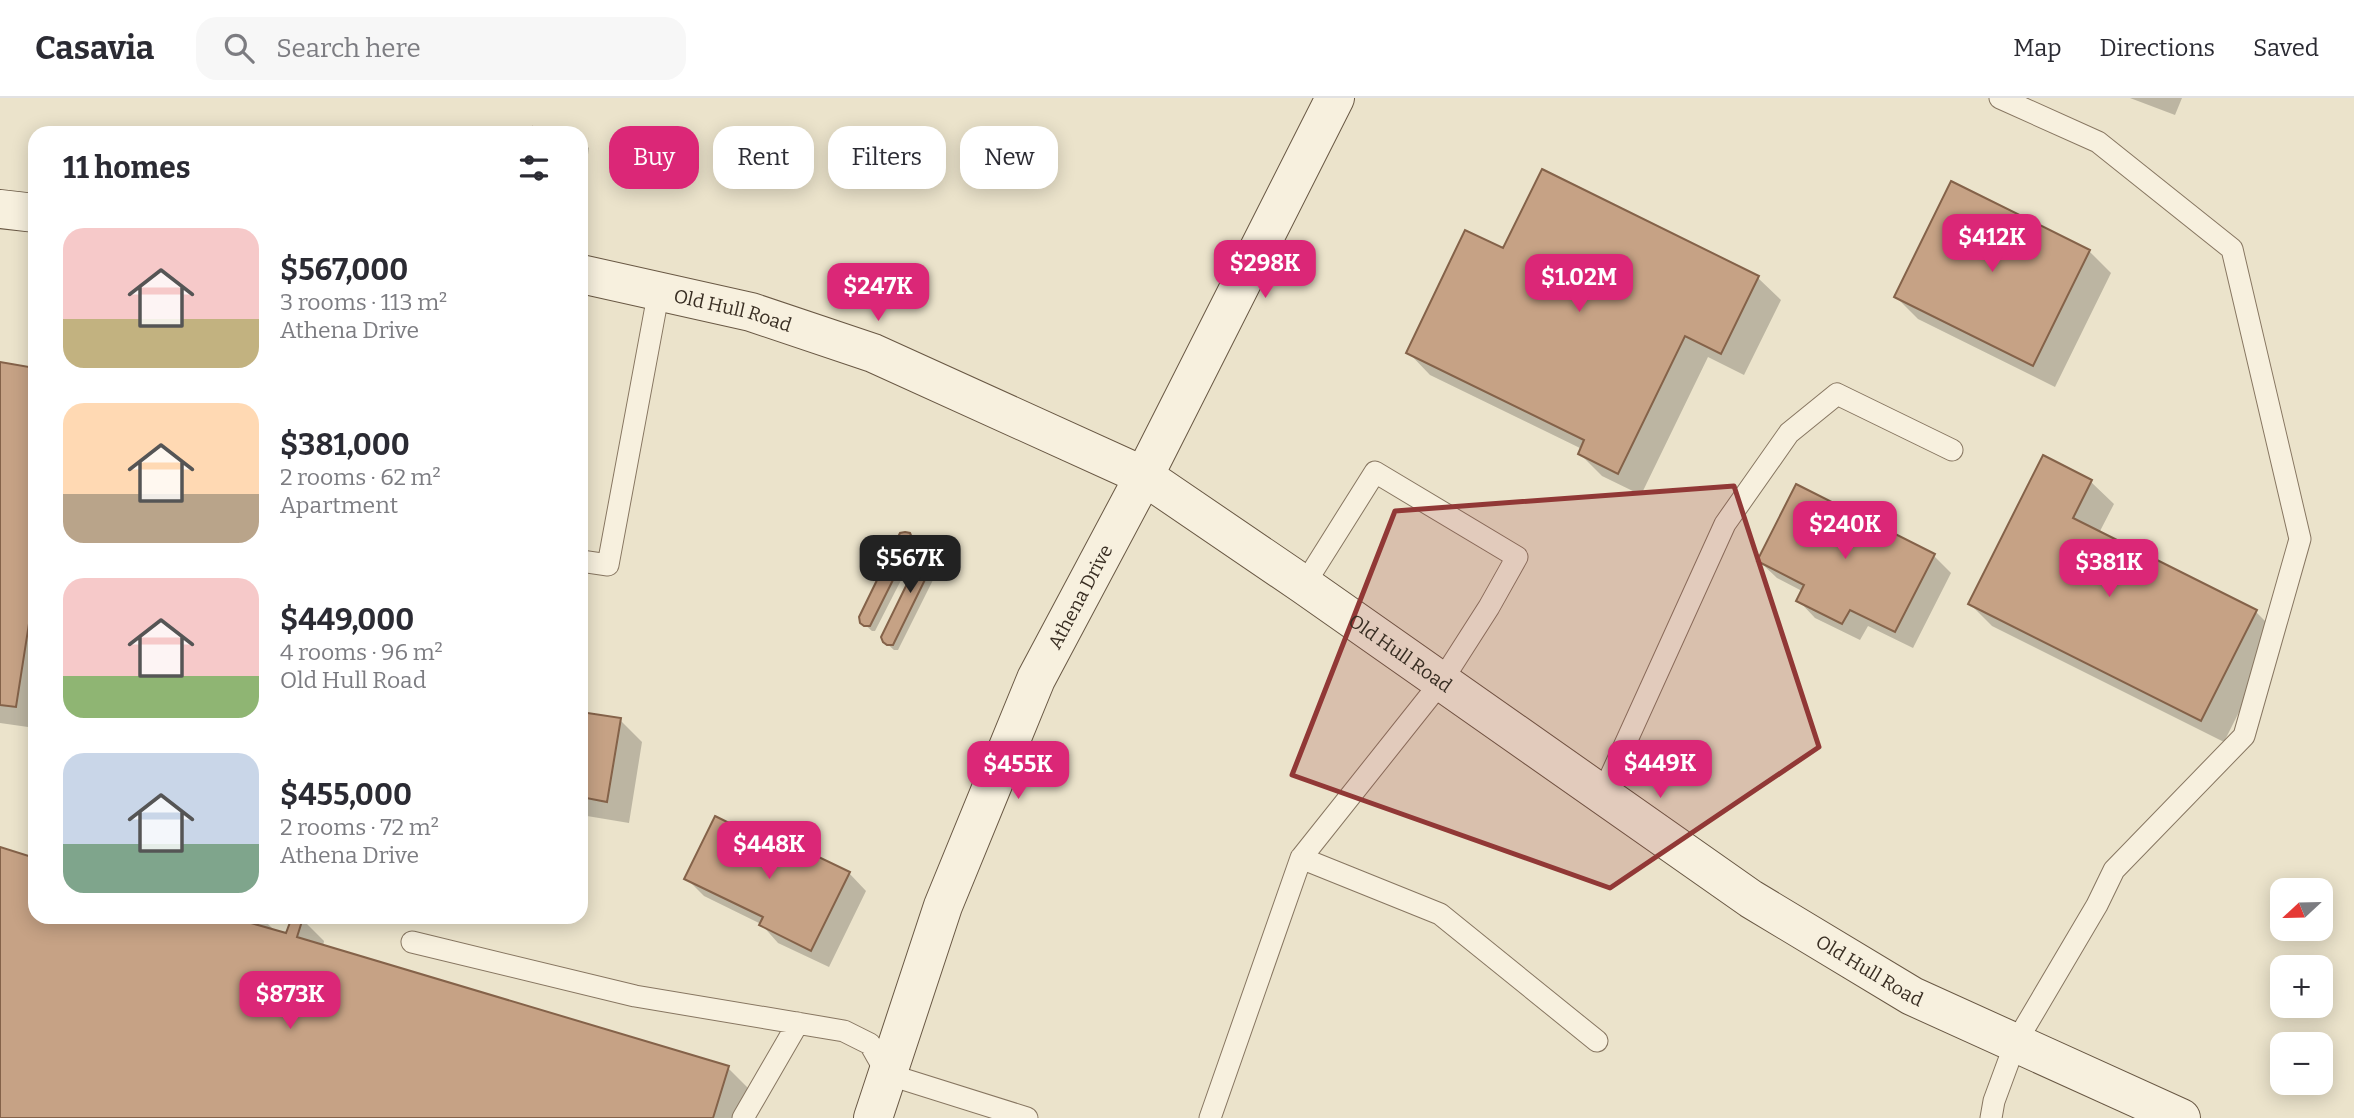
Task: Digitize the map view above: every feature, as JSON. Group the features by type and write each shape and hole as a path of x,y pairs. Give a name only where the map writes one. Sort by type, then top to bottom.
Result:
{"main road":[{"name":"Athena Drive","path":"873,1118 943,906 1036,679 1144,476 1335,98"},
{"path":"0,209 28,212"},
{"name":"Old Hull Road","path":"588,275 751,312 873,353 1144,476 1751,899 1912,996 2181,1118"}],"lane":[{"path":"1991,1118 1994,1101 2015,1044 2097,905 2114,870 2244,736 2300,539 2232,248 2098,142 2000,98"},
{"path":"588,562 608,565 659,290"},
{"path":"1602,796 1725,524 1789,433 1837,394 1952,450"},
{"path":"1210,1118 1301,858 1441,682 1517,557 1375,472 1304,585"},
{"path":"1301,858 1440,914 1597,1041"},
{"path":"412,942 635,996 844,1031 870,1044 887,1074 1027,1118"},
{"path":"743,1118 798,1023"}],"highlighted area":[{"path":"1734,486 1819,747 1610,888 1292,775 1395,511"}],"building":[{"path":"1542,169 1759,276 1721,354 1685,336 1618,474 1578,454 1584,440 1406,353 1465,230 1503,248"},
{"path":"1951,181 2090,250 2033,366 1894,297"},
{"path":"0,362 28,367 28,630 16,707 0,705"},
{"path":"2043,455 2092,480 2073,518 2257,610 2201,721 1968,604"},
{"path":"1796,484 1935,554 1895,632 1850,610 1842,624 1796,601 1804,585 1757,561"},
{"path":"900,533 910,533 913,540 870,626 864,626 859,617"},
{"path":"935,545 939,551 893,645 887,645 881,637 925,547"},
{"path":"588,713 621,718 607,802 588,798"},
{"path":"715,816 794,855 798,847 850,872 811,951 759,925 763,917 684,879"},
{"path":"0,847 28,856 28,924 254,924 286,933 289,924 301,924 297,937 729,1066 713,1118 0,1118"}]}
